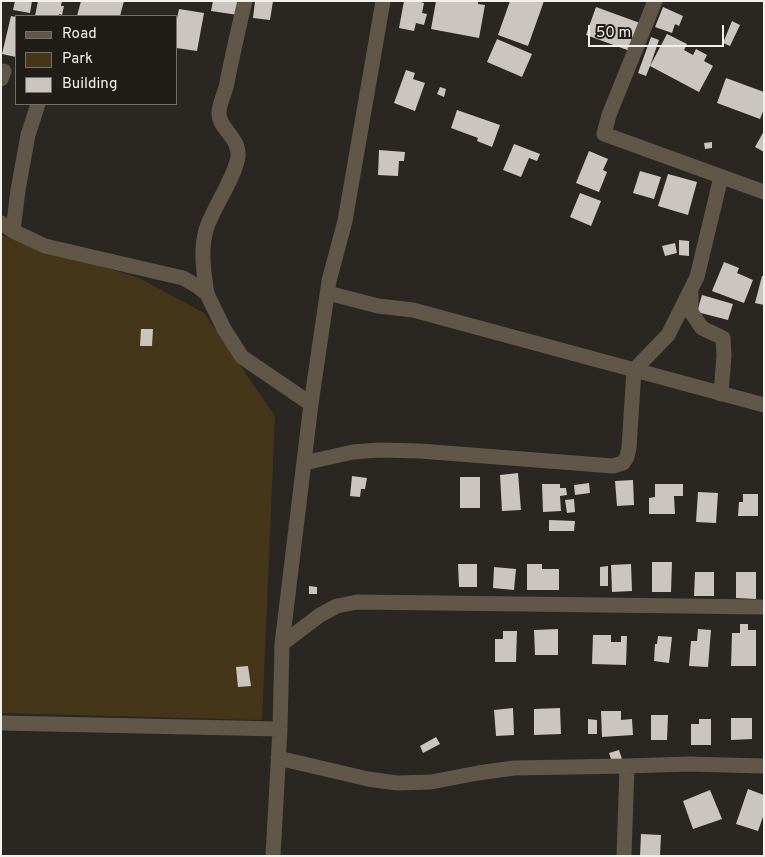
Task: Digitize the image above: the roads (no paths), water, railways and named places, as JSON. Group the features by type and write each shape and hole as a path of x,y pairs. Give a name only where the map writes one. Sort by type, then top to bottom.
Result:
{"street":[{"path":"245,1 225,93 219,111 219,118 236,143 238,156 234,170 206,229 202,260 207,294 224,329 242,357 311,404"},
{"path":"274,856 282,644 311,404 330,281 345,222 383,1"},
{"path":"655,1 611,110 604,134 764,192"},
{"path":"38,105 28,135 18,190 7,227 45,246 182,278 207,294"},
{"path":"304,463 353,452 379,450 420,451 613,466 623,463 629,448 634,370 668,335 697,277 721,177"},
{"path":"691,290 691,312 702,328 723,338 724,355 721,394"},
{"path":"328,293 378,306 412,310 764,405"},
{"path":"282,644 320,615 338,606 357,602 764,607"},
{"path":"1,723 280,729"},
{"path":"278,758 397,784 432,782 514,768 688,764 764,766"},
{"path":"624,856 627,766"}]}
